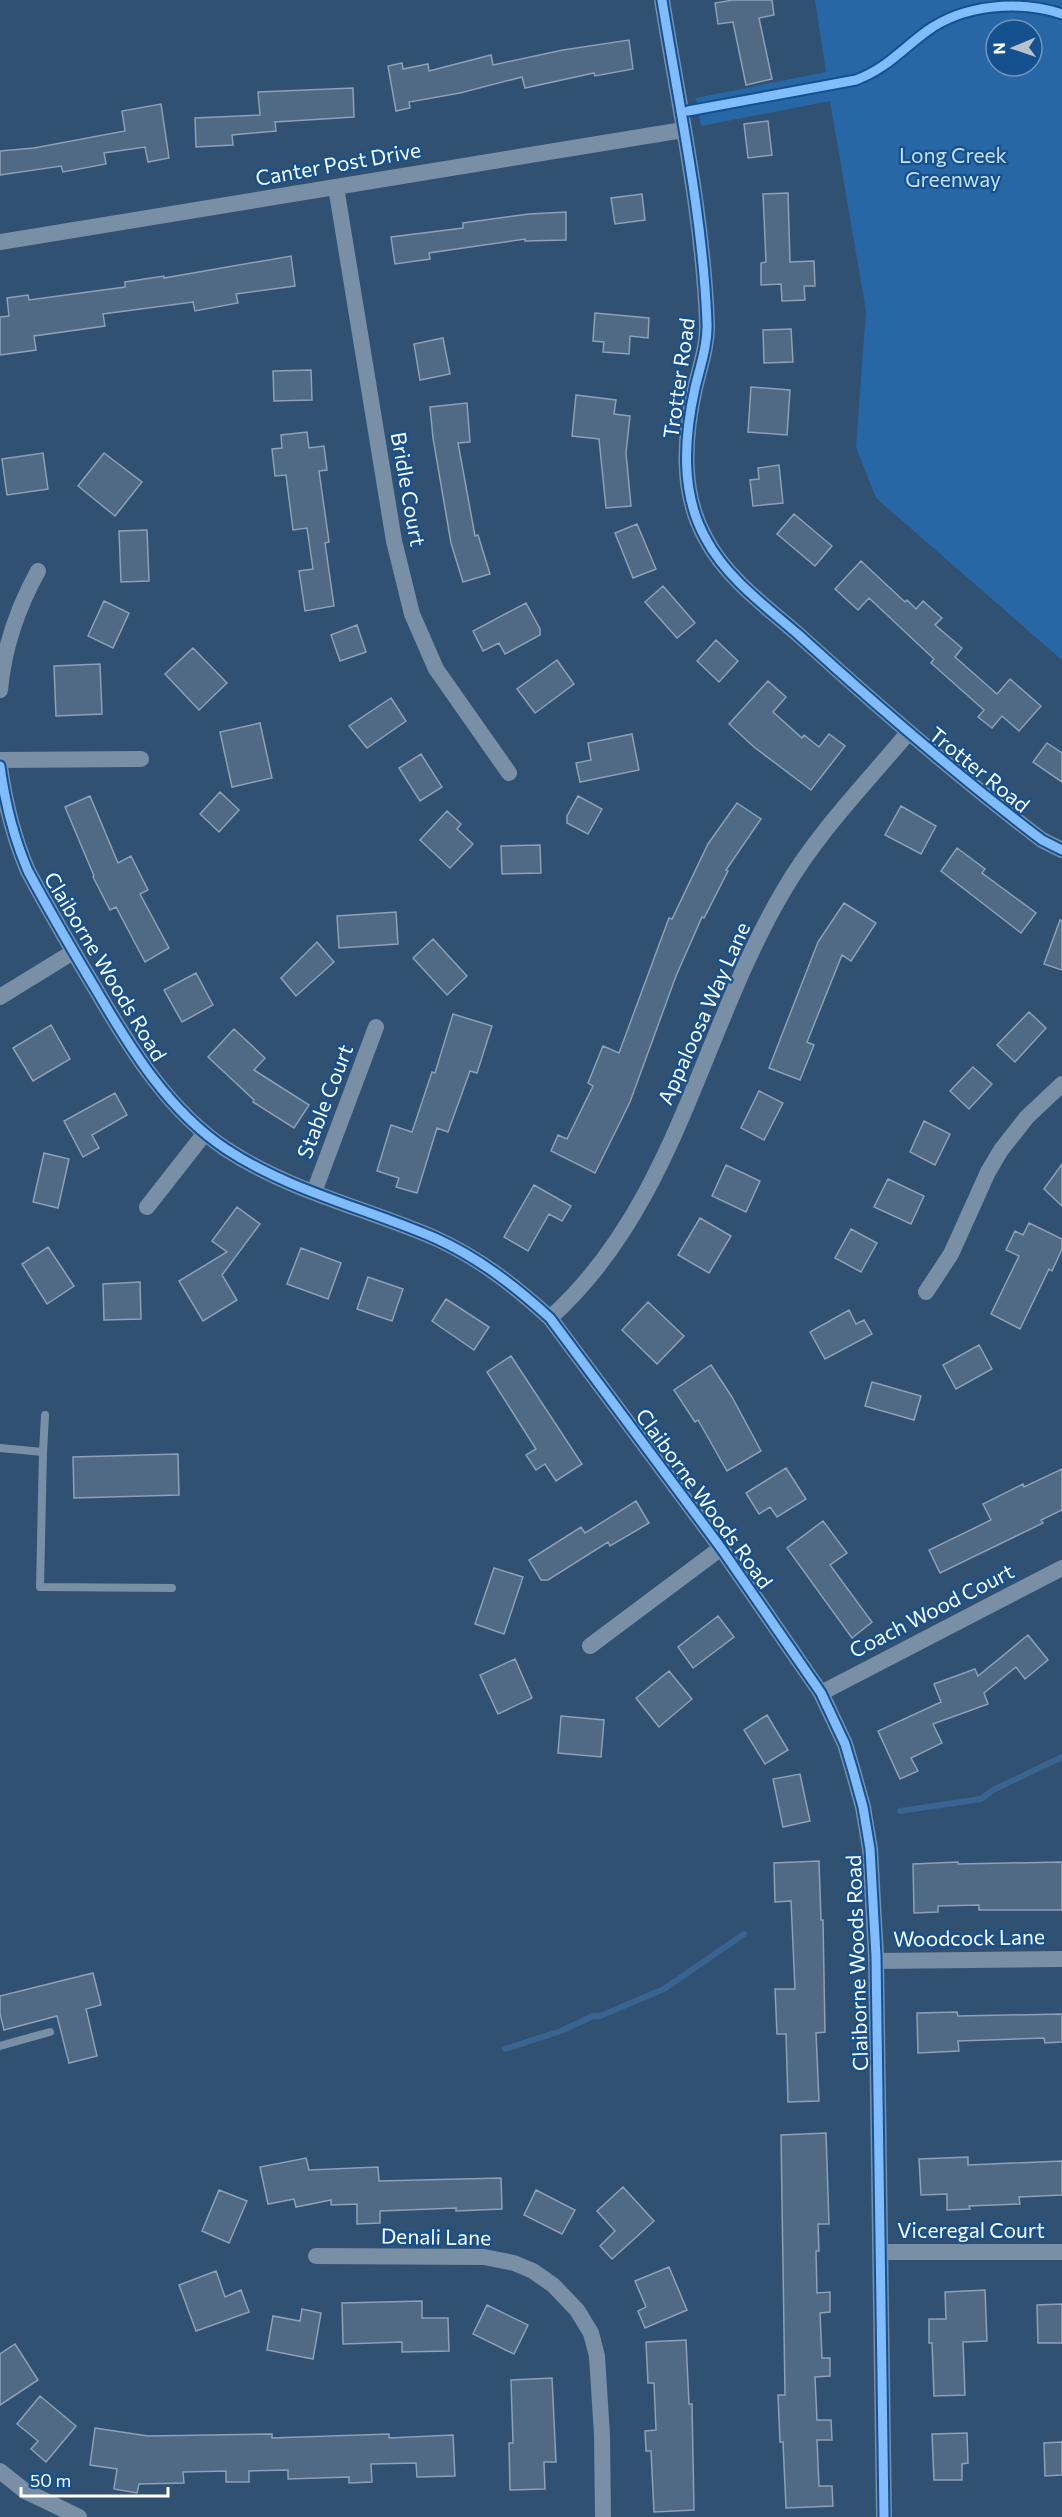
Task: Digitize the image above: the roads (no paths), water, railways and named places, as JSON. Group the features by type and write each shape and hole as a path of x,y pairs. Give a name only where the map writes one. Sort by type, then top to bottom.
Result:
{"street":[{"name":"Trotter Road","path":"662,0 703,272 707,327 686,440 686,467 696,517 705,539 736,579 908,733 1042,840 1062,850"},
{"name":"Canter Post Drive","path":"0,242 683,130"},
{"name":"Bridle Court","path":"336,187 394,541 412,614 436,669 509,772"},
{"path":"0,690 2,668 12,626 38,571"},
{"name":"Appaloosa Way Lane","path":"550,1318 582,1286 610,1250 653,1180 752,952 783,890 830,824 908,733"},
{"path":"0,760 141,759"},
{"name":"Claiborne Woods Road","path":"0,766 6,806 17,845 28,871 130,1048 149,1074 205,1133 227,1150 314,1192 447,1244 490,1268 519,1289 550,1318 721,1548 821,1692 845,1744 863,1807 870,1849 876,1961 884,2517"},
{"path":"0,997 74,952"},
{"name":"Stable Court","path":"314,1192 376,1027"},
{"path":"926,1292 951,1254 988,1172 1001,1150 1027,1117 1062,1084"},
{"path":"147,1207 205,1133"},
{"path":"590,1646 721,1548"},
{"name":"Coach Wood Court","path":"821,1692 1062,1568"},
{"name":"Woodcock Lane","path":"876,1961 1062,1959"},
{"name":"Viceregal Court","path":"880,2252 1062,2252"},
{"name":"Denali Lane","path":"316,2256 484,2257 514,2263 533,2271 554,2285 577,2310 591,2333 597,2356 602,2435 603,2517"},
{"path":"0,2471 25,2491 79,2517"}],"lane":[{"path":"45,1415 40,1587 172,1588"},
{"path":"0,1448 43,1452"},
{"path":"0,2046 50,2032"}],"waterway":[{"path":"900,1811 981,1799 993,1790 1062,1757"},
{"path":"505,2049 561,2031 593,2016 600,2016 664,1989 744,1934"}],"park label":[{"name":"Long Creek Greenway","path":"953,166"}]}
